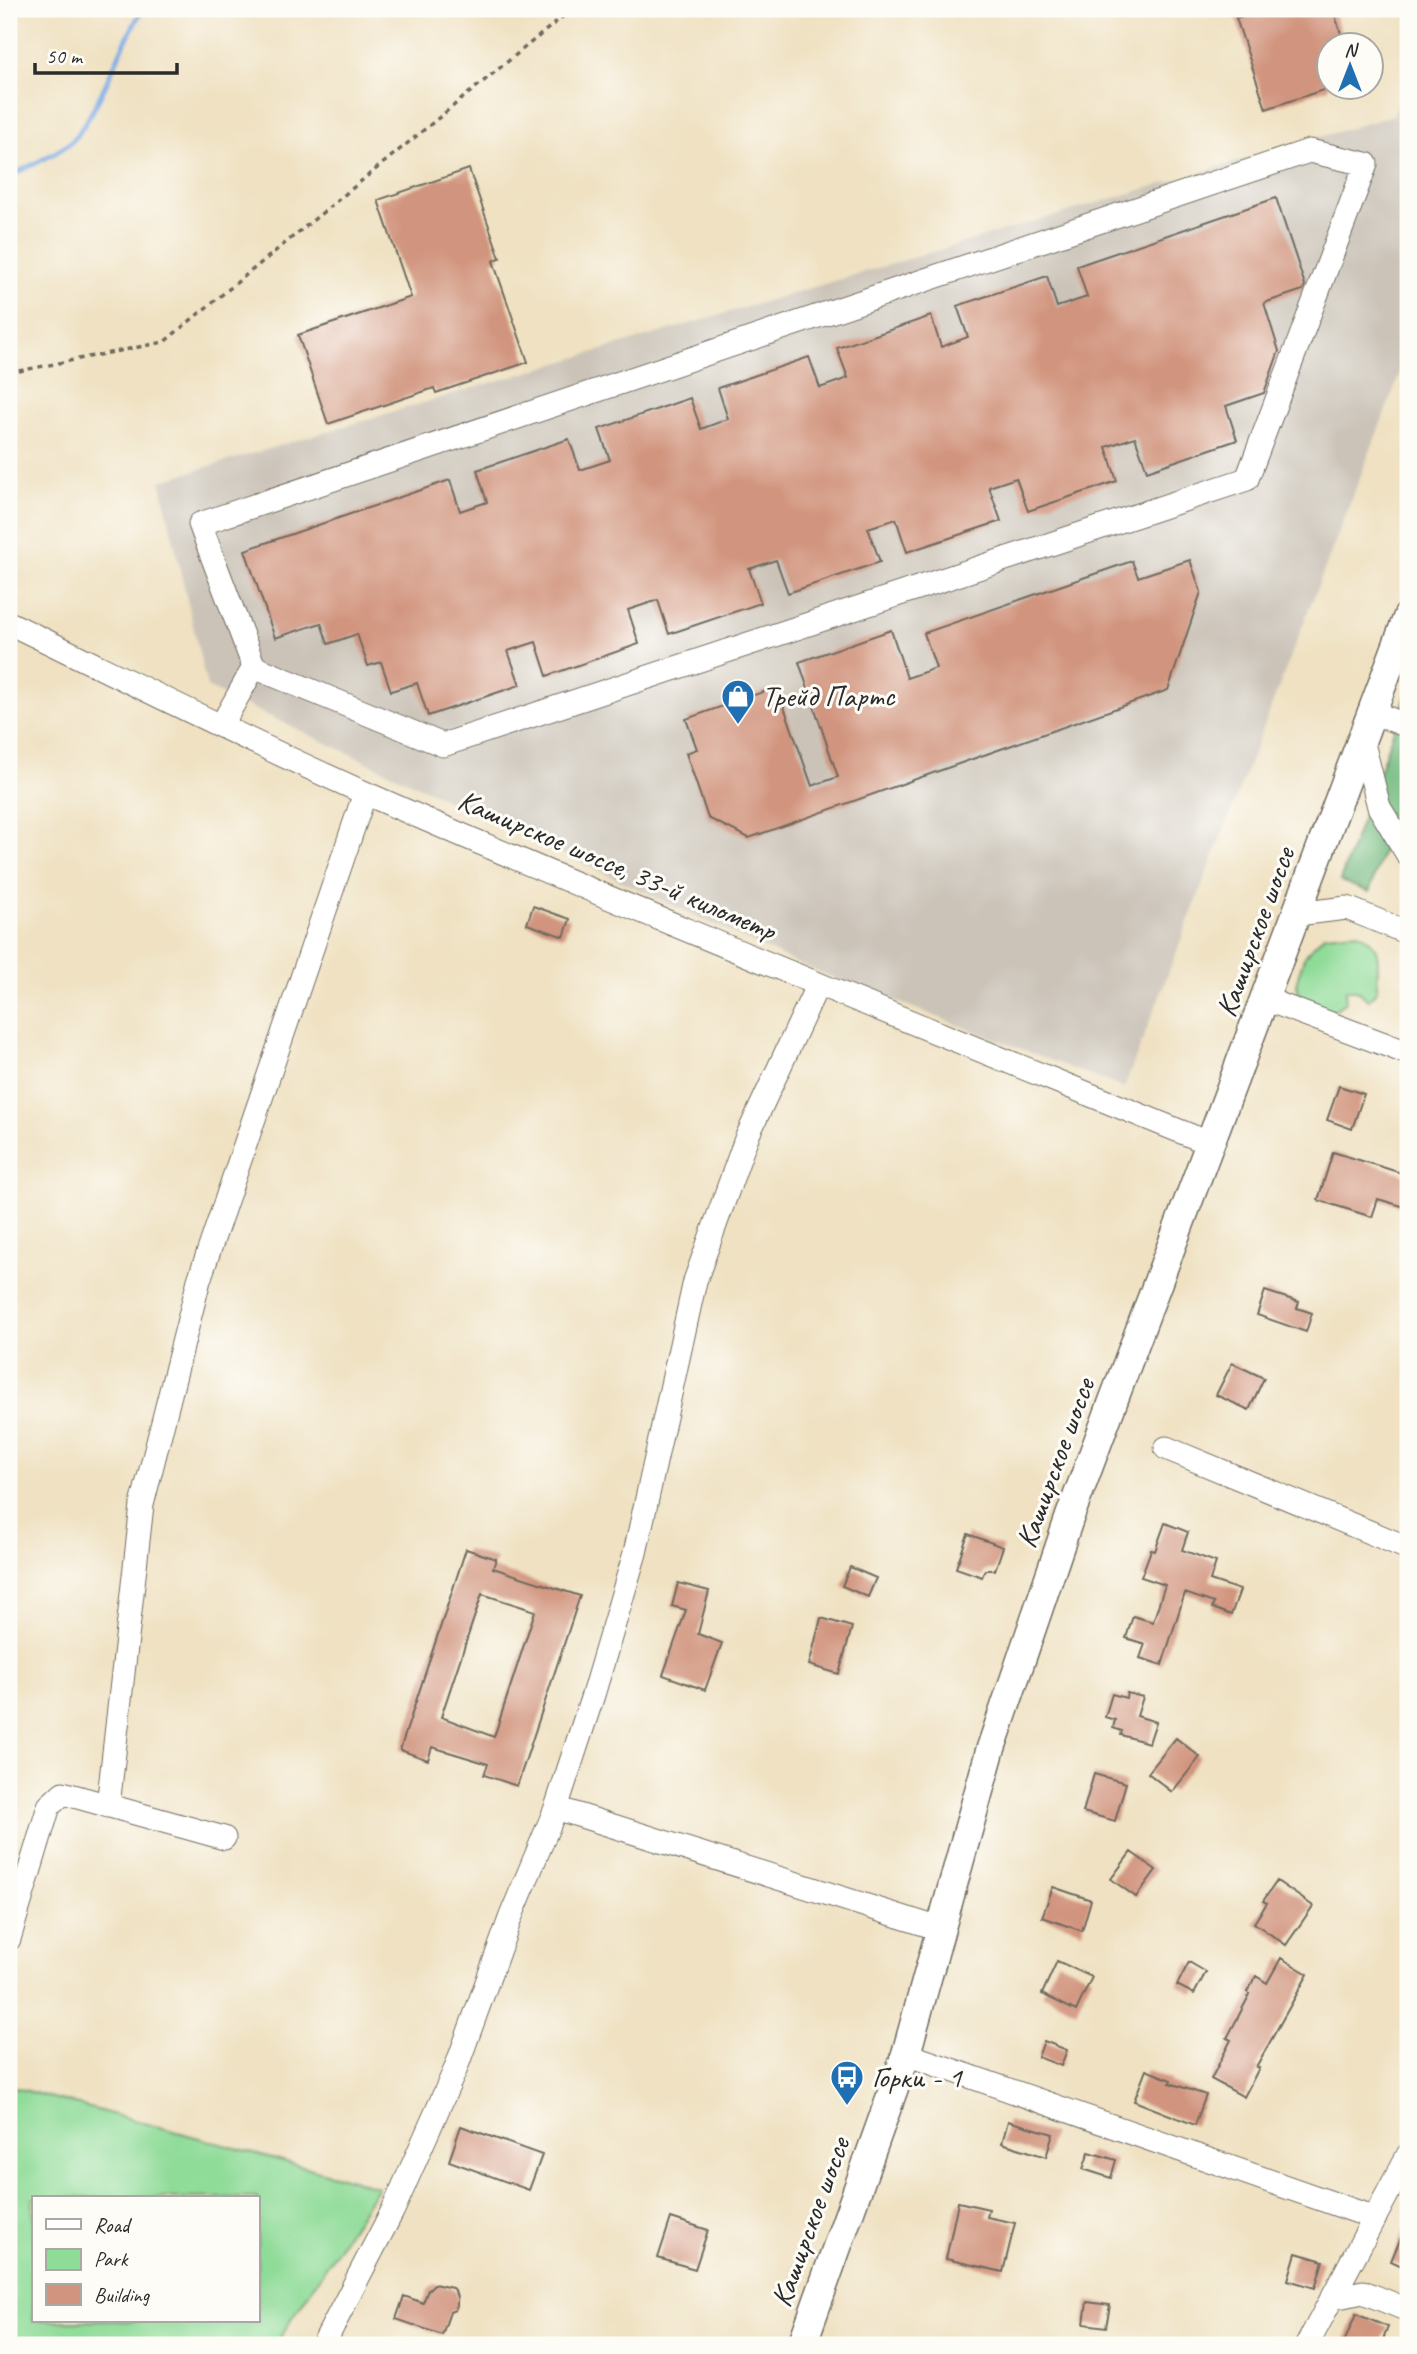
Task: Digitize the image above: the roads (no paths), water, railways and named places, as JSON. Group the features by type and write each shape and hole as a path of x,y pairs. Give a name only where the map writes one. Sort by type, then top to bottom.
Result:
{"main road":[{"name":"Каширское шоссе","path":"802,2345 906,2054 990,1751 1065,1529 1374,713 1408,616"}],"street":[{"path":"221,726 254,667 200,524 1309,152 1366,164 1247,479 443,745 254,667"},
{"name":"Каширское шоссе, 33-й километр","path":"9,623 365,793 818,984 1211,1144"},
{"path":"1374,713 1408,726"},
{"path":"1362,739 1379,807 1408,855"},
{"path":"108,1806 145,1492 199,1280 365,793"},
{"path":"1297,914 1347,908 1408,933"},
{"path":"323,2345 393,2210 456,2068 511,1916 556,1808 635,1553 695,1281 746,1139 818,984"},
{"path":"1265,999 1408,1053"},
{"path":"1166,1448 1408,1548"},
{"path":"9,1939 49,1806 63,1793 224,1838"},
{"path":"556,1808 940,1929"},
{"path":"906,2054 1375,2218"},
{"path":"1307,2345 1408,2155"},
{"path":"1333,2298 1363,2292 1408,2310"}],"waterway":[{"path":"9,177 53,154 74,139 94,108 143,9"}],"place":[{"name":"Трейд Партс","path":"738,726"},
{"name":"Горки - 1","path":"847,2107"}]}
